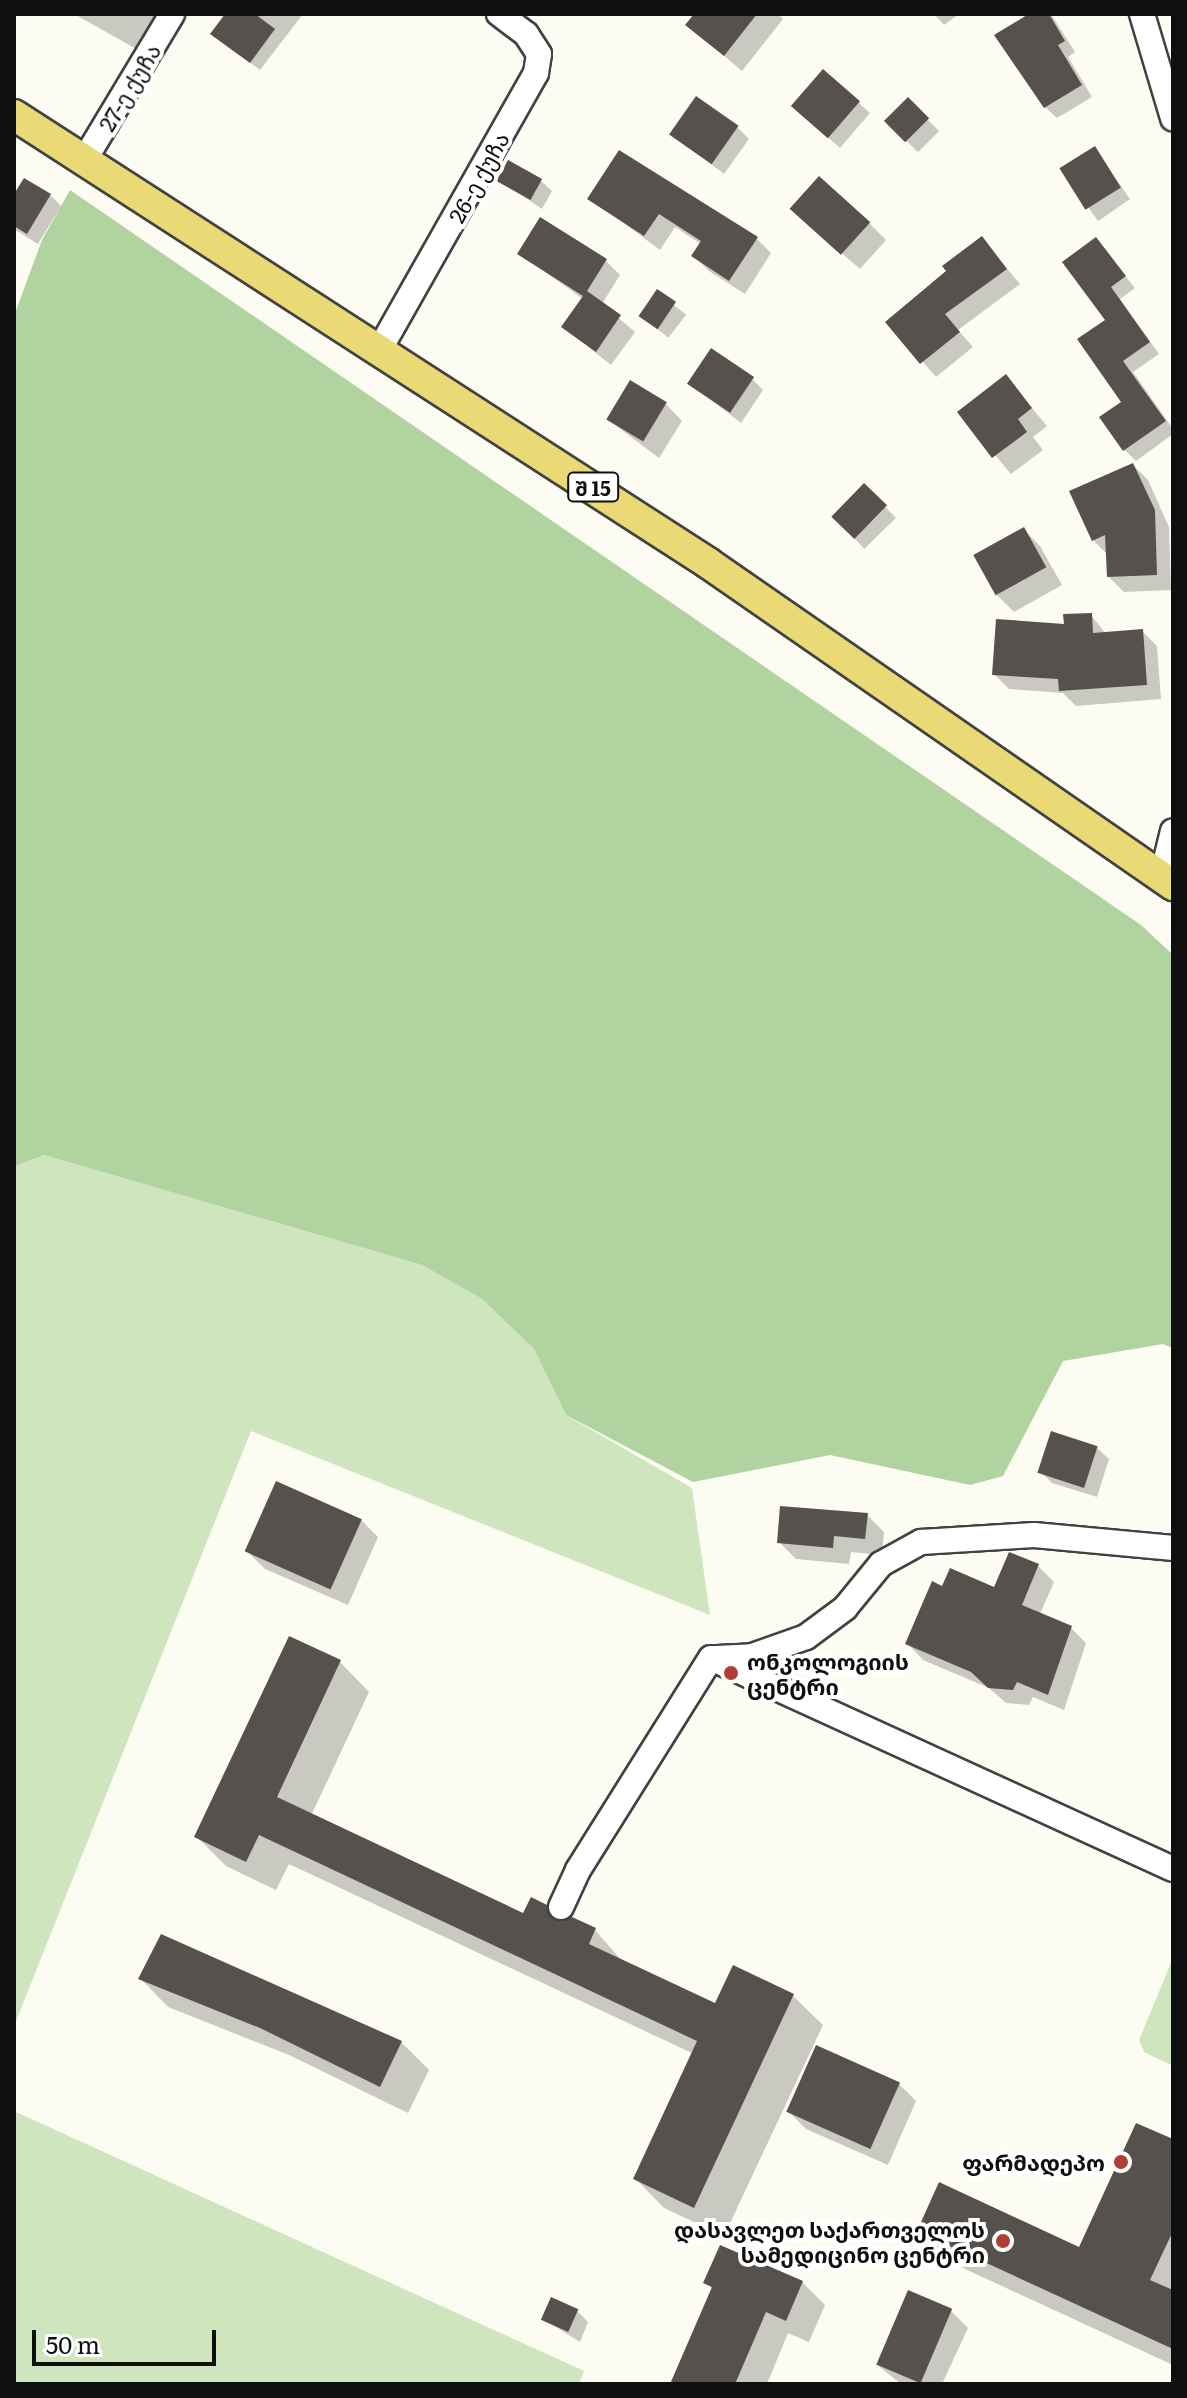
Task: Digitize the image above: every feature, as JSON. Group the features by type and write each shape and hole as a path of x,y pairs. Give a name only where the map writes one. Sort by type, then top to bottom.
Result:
{"main road":[{"name":"შ 15","path":"14,115 381,347 708,563 1167,880"}],"street":[{"name":"27-ე ქუჩა","path":"85,159 172,14"},
{"name":"26-ე ქუჩა","path":"381,347 536,73 539,54 526,34 499,14"},
{"path":"1142,14 1173,118"},
{"path":"1167,880 1173,831"},
{"path":"711,1658 752,1656 806,1637 845,1608 881,1564 921,1542 1034,1535 1173,1548"},
{"path":"711,1658 1173,1869"},
{"path":"561,1907 578,1870 711,1658"}],"green space":[{"path":"70,190 1141,925 1173,955 1173,1348 1163,1344 1063,1361 1003,1476 970,1485 830,1455 693,1482 566,1415 534,1349 482,1299 422,1265 44,1155 14,1167 14,316 42,240"},
{"path":"44,1155 422,1265 482,1299 534,1349 566,1415 692,1488 710,1615 251,1431 14,2026 14,1167"},
{"path":"1173,1958 1173,2066 1144,2052 1139,2040"},
{"path":"14,2111 584,2371 579,2384 14,2384"}],"building":[{"path":"225,14 255,14 275,29 250,63 210,34"},
{"path":"694,14 757,14 724,56 685,25"},
{"path":"1029,14 1049,14 1065,41 1058,45 1082,85 1044,108 994,35"},
{"path":"823,69 860,101 828,138 791,106"},
{"path":"696,96 739,126 712,164 669,135"},
{"path":"908,97 929,118 905,142 884,121"},
{"path":"1095,146 1121,188 1085,210 1059,168"},
{"path":"619,150 758,237 729,281 691,256 701,241 659,214 644,236 587,199"},
{"path":"508,160 542,179 530,200 496,181"},
{"path":"819,176 870,222 841,255 790,209"},
{"path":"24,178 51,194 27,234 14,226 14,194"},
{"path":"540,217 607,259 587,291 621,315 596,352 561,327 583,296 517,254"},
{"path":"982,236 1007,269 945,314 960,332 920,364 885,322 946,271 942,266"},
{"path":"1096,237 1126,276 1111,287 1150,342 1123,361 1166,421 1123,451 1099,417 1121,402 1077,339 1105,320 1062,262"},
{"path":"657,289 676,302 658,329 639,316"},
{"path":"711,348 754,377 730,413 687,384"},
{"path":"1006,374 1032,408 1018,419 1027,432 992,458 957,412"},
{"path":"630,380 667,402 643,442 606,419"},
{"path":"1133,463 1155,510 1157,575 1107,577 1105,535 1092,541 1069,491"},
{"path":"864,483 887,505 854,539 831,517"},
{"path":"1024,527 1046,567 996,595 973,555"},
{"path":"1092,613 1093,633 1143,629 1147,685 1059,691 1058,679 992,675 996,619 1064,624 1063,614"},
{"path":"1051,1431 1098,1446 1084,1488 1037,1473"},
{"path":"276,1481 362,1519 331,1590 245,1551"},
{"path":"780,1506 868,1513 865,1539 834,1536 833,1548 777,1543"},
{"path":"1009,1552 1039,1564 1022,1605 1072,1626 1048,1695 1017,1682 1013,1690 988,1688 971,1672 905,1644 932,1581 942,1586 950,1568 994,1587"},
{"path":"289,1636 341,1660 277,1797 523,1913 531,1897 547,1905 554,1920 572,1917 596,1928 589,1944 715,2003 733,1965 794,1994 694,2208 633,2179 697,2041 259,1835 246,1862 194,1837"},
{"path":"161,1934 402,2041 380,2087 260,2028 138,1979"},
{"path":"816,2045 900,2082 870,2149 786,2112"},
{"name":"დასავლეთ საქართველოს სამედიცინო ცენტრი","path":"1136,2123 1173,2139 1173,2231 1150,2280 1173,2290 1173,2349 917,2231 939,2182 1079,2247"},
{"path":"720,2245 803,2281 786,2321 766,2312 735,2384 670,2384 712,2287 703,2283"},
{"path":"908,2290 952,2309 921,2383 876,2365"},
{"path":"551,2297 578,2309 568,2332 541,2320"}],"place":[{"name":"ონკოლოგიის ცენტრი","path":"731,1673"},
{"name":"ფარმადეპო","path":"1121,2162"},
{"name":"დასავლეთ საქართველოს სამედიცინო ცენტრი","path":"1003,2241"}]}
